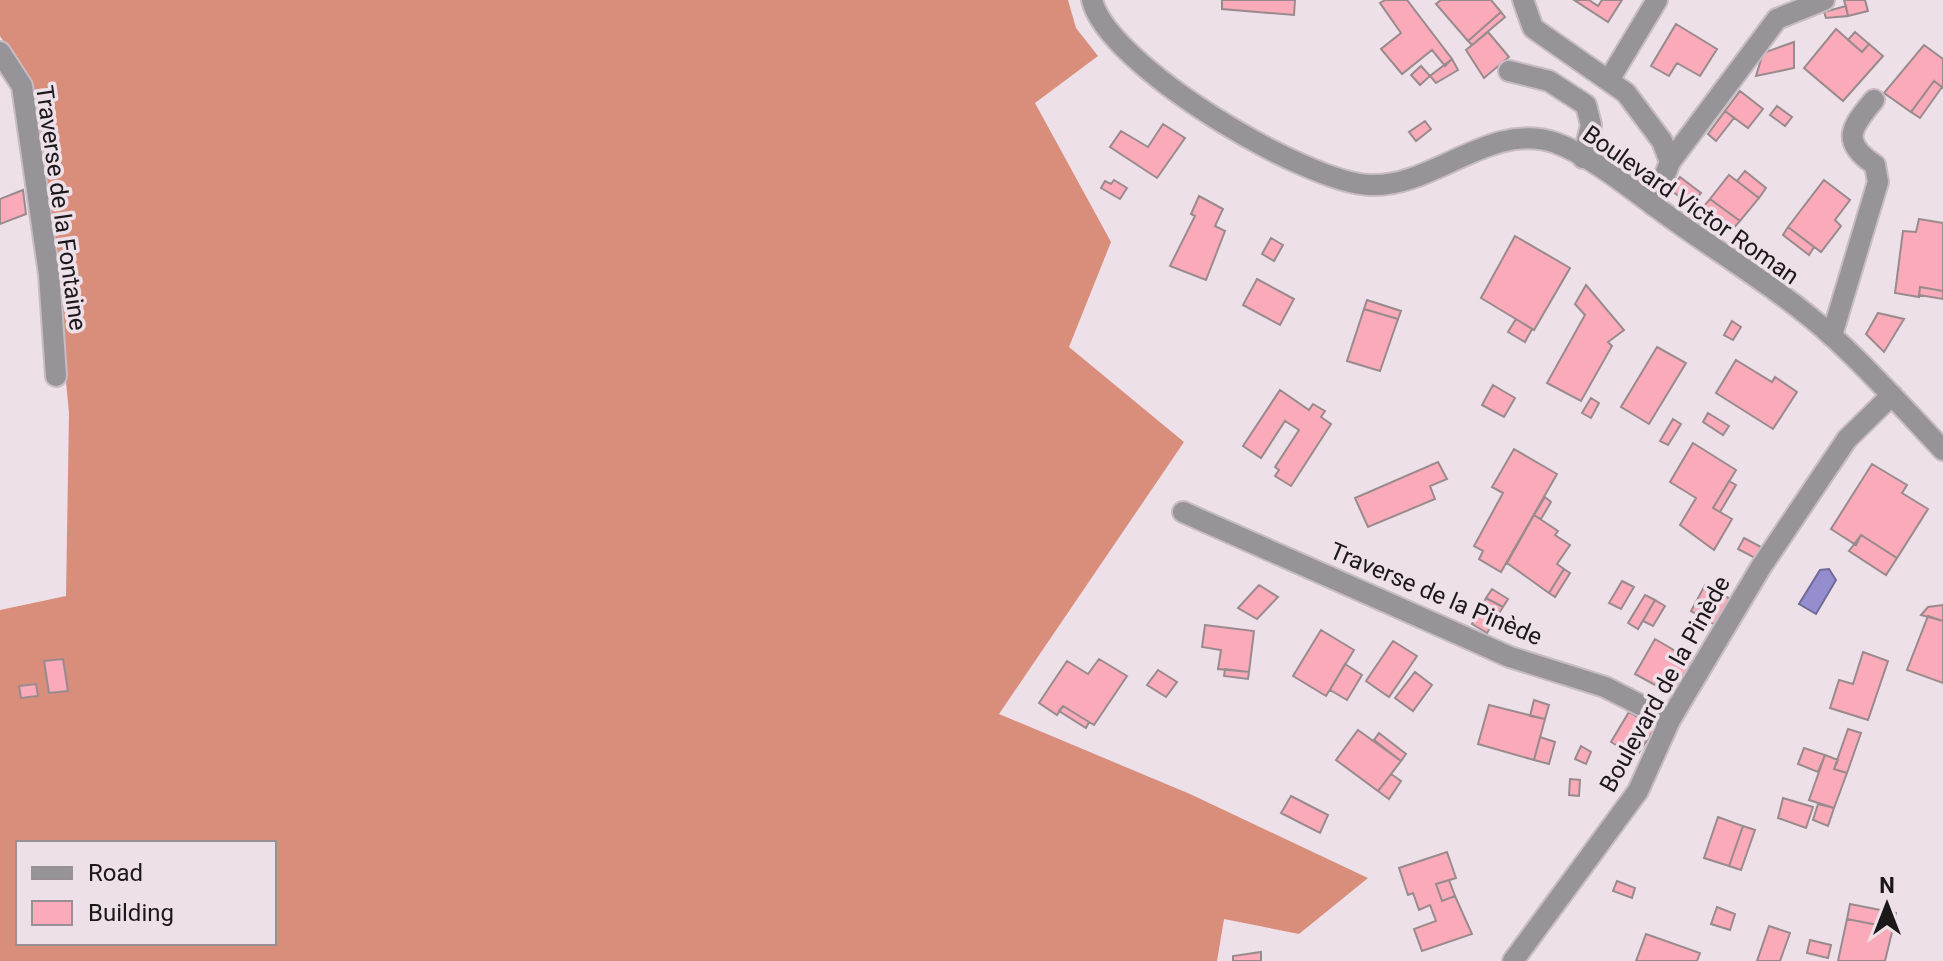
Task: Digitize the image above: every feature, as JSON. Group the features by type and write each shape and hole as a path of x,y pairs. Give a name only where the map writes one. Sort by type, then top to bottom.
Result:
{"street":[{"name":"Boulevard Victor Roman","path":"1092,0 1095,14 1116,44 1163,81 1228,126 1322,175 1370,185 1407,180 1493,144 1525,139 1555,142 1653,205 1832,335 1943,450"},
{"path":"1523,0 1533,28 1626,93 1653,129 1670,162"},
{"path":"1609,80 1657,0"},
{"path":"1653,205 1670,162 1777,19 1824,0"},
{"name":"Traverse de la Fontaine","path":"0,52 22,86 49,274 56,376"},
{"path":"1509,71 1549,81 1586,105 1591,125 1583,158"},
{"path":"1832,335 1878,182 1875,165 1857,154 1851,135 1858,119 1874,100"},
{"name":"Boulevard de la Pinède","path":"1513,961 1638,791 1670,720 1761,567 1839,451 1892,395"},
{"name":"Traverse de la Pinède","path":"1183,512 1510,657 1605,687 1670,720"}],"shaded area":[{"path":"0,0 1068,0 1076,28 1098,56 1035,103 1111,242 1069,347 1184,442 999,714 1190,794 1368,878 1299,934 1224,919 1217,961 0,961 0,610 66,596 69,413 47,184 34,90 0,36"},
{"path":"1829,569 1836,580 1816,614 1799,604 1820,570"}],"building":[{"path":"1222,0 1295,0 1294,15 1222,9"},
{"path":"1385,0 1407,0 1452,59 1445,66 1432,50 1402,74 1381,49 1401,33 1380,3"},
{"path":"1441,0 1491,0 1501,12 1468,41 1436,4"},
{"path":"1574,0 1589,0 1598,6 1602,0 1622,0 1608,22"},
{"path":"1844,0 1865,0 1868,11 1848,16"},
{"path":"1846,6 1848,16 1826,18 1824,12"},
{"path":"1501,12 1505,17 1472,45 1468,41"},
{"path":"1676,24 1717,49 1700,76 1677,63 1669,76 1651,66"},
{"path":"1836,29 1862,52 1869,44 1883,56 1843,101 1804,68"},
{"path":"1488,32 1509,57 1484,78 1466,50"},
{"path":"1855,32 1869,44 1862,52 1848,40"},
{"path":"1794,42 1794,68 1756,76 1763,53"},
{"path":"1924,45 1943,59 1943,88 1934,81 1911,112 1884,93"},
{"path":"1452,59 1458,70 1436,83 1430,76"},
{"path":"1421,66 1430,76 1420,85 1411,75"},
{"path":"1934,81 1942,87 1920,118 1911,112"},
{"path":"1740,91 1763,109 1748,128 1725,111"},
{"path":"1777,106 1792,117 1785,126 1770,115"},
{"path":"1725,111 1734,118 1716,141 1708,134"},
{"path":"1425,121 1431,129 1416,141 1409,132"},
{"path":"1163,124 1185,138 1157,178 1110,147 1121,131 1148,147"},
{"path":"1745,171 1766,188 1759,198 1737,181"},
{"path":"1729,175 1759,198 1740,221 1710,199"},
{"path":"1680,177 1701,193 1691,206 1671,190"},
{"path":"1114,180 1127,188 1120,199 1101,188 1105,181 1111,184"},
{"path":"1824,180 1850,200 1835,220 1841,226 1821,252 1788,227"},
{"path":"23,190 26,214 0,224 0,199"},
{"path":"1199,196 1223,209 1215,226 1225,231 1206,280 1170,266 1195,216 1191,214"},
{"path":"1710,199 1740,221 1732,230 1703,207"},
{"path":"1919,219 1943,223 1943,291 1920,287 1919,297 1895,293 1903,231 1916,232"},
{"path":"1788,227 1814,247 1809,255 1783,235"},
{"path":"1515,236 1570,268 1534,330 1481,298"},
{"path":"1271,238 1283,245 1274,261 1262,254"},
{"path":"1257,279 1294,299 1280,325 1243,305"},
{"path":"1586,285 1624,330 1608,342 1612,346 1581,401 1547,383 1585,315 1575,304"},
{"path":"1920,287 1943,291 1943,299 1919,295"},
{"path":"1367,300 1401,311 1398,319 1364,309"},
{"path":"1364,309 1398,319 1380,371 1347,361"},
{"path":"1878,313 1904,319 1884,352 1866,334"},
{"path":"1516,319 1532,329 1525,342 1508,332"},
{"path":"1732,321 1741,327 1733,340 1724,335"},
{"path":"1657,347 1686,363 1649,424 1621,407"},
{"path":"1736,360 1772,382 1775,377 1797,392 1773,429 1716,393"},
{"path":"1493,385 1515,398 1504,417 1482,405"},
{"path":"1280,390 1309,410 1313,404 1325,411 1321,417 1331,424 1291,486 1275,476 1279,470 1275,467 1299,430 1285,421 1261,458 1243,446"},
{"path":"1591,398 1599,403 1591,418 1582,413"},
{"path":"1708,413 1729,426 1723,435 1703,422"},
{"path":"1673,419 1681,424 1668,445 1660,441"},
{"path":"1693,443 1736,470 1713,508 1732,519 1714,550 1680,525 1696,498 1670,482"},
{"path":"1514,449 1557,474 1501,572 1479,559 1483,551 1474,546 1503,493 1492,487"},
{"path":"1438,462 1447,479 1430,486 1435,499 1368,527 1355,498"},
{"path":"1872,464 1907,485 1902,493 1928,509 1897,558 1861,535 1856,545 1831,529"},
{"path":"1729,481 1736,485 1720,512 1713,508"},
{"path":"1545,497 1551,502 1541,519 1534,515"},
{"path":"1534,515 1558,531 1555,535 1570,545 1557,564 1564,569 1549,593 1507,563"},
{"path":"1861,535 1897,558 1886,575 1849,551"},
{"path":"1744,538 1761,547 1755,558 1738,549"},
{"path":"1564,569 1570,573 1555,597 1549,593"},
{"path":"1622,581 1634,587 1621,609 1609,603"},
{"path":"1259,585 1278,597 1257,619 1238,608"},
{"path":"1705,585 1734,601 1719,627 1691,611"},
{"path":"1492,589 1508,599 1503,607 1486,598"},
{"path":"1645,595 1655,600 1638,629 1628,623"},
{"path":"1486,598 1503,607 1487,633 1472,624"},
{"path":"1655,600 1665,606 1653,626 1643,621"},
{"path":"1943,605 1943,621 1921,615 1928,607"},
{"path":"1928,616 1943,621 1943,683 1907,670"},
{"path":"1205,625 1254,631 1249,672 1218,669 1221,650 1202,647"},
{"path":"1321,630 1354,650 1326,696 1293,676"},
{"path":"1655,639 1696,663 1677,697 1635,674"},
{"path":"1393,641 1417,656 1389,697 1366,681"},
{"path":"1863,652 1888,661 1868,720 1830,708 1839,680 1853,684"},
{"path":"63,659 68,691 49,693 44,661"},
{"path":"1099,659 1127,676 1094,725 1063,706 1057,715 1039,703 1067,661 1088,674"},
{"path":"1345,664 1362,675 1347,700 1330,690"},
{"path":"1225,669 1249,672 1248,679 1224,676"},
{"path":"1158,670 1177,682 1166,697 1147,685"},
{"path":"1415,672 1432,685 1413,711 1395,698"},
{"path":"36,684 38,696 21,698 19,686"},
{"path":"1534,700 1549,705 1545,719 1530,716"},
{"path":"1489,705 1545,719 1534,760 1478,744"},
{"path":"1063,706 1089,722 1086,728 1059,711"},
{"path":"1629,712 1655,728 1636,757 1611,742"},
{"path":"1848,729 1861,733 1847,773 1834,769"},
{"path":"1358,730 1401,761 1378,791 1336,760"},
{"path":"1379,733 1406,754 1401,761 1374,740"},
{"path":"1540,737 1555,742 1549,764 1534,760"},
{"path":"1581,746 1591,752 1586,764 1575,759"},
{"path":"1804,748 1825,755 1818,772 1798,764"},
{"path":"1825,755 1838,760 1834,769 1847,773 1834,808 1809,800"},
{"path":"1391,774 1401,781 1389,799 1378,791"},
{"path":"1570,779 1580,780 1579,796 1569,795"},
{"path":"1291,796 1328,815 1320,833 1281,813"},
{"path":"1783,798 1813,807 1806,828 1778,818"},
{"path":"1818,804 1834,808 1828,826 1813,820"},
{"path":"1718,817 1743,826 1729,866 1704,858"},
{"path":"1743,826 1755,830 1741,870 1729,866"},
{"path":"1447,852 1456,878 1436,884 1442,901 1455,896 1472,934 1422,951 1414,929 1436,921 1430,905 1419,910 1413,893 1408,895 1399,868"},
{"path":"1449,880 1455,896 1442,901 1436,884"},
{"path":"1617,881 1635,888 1632,898 1613,891"},
{"path":"1850,904 1896,913 1893,928 1847,919"},
{"path":"1717,907 1735,914 1730,930 1711,924"},
{"path":"1847,919 1893,928 1885,961 1838,961"},
{"path":"1769,926 1790,933 1780,961 1757,961"},
{"path":"1646,934 1700,953 1697,961 1636,961"},
{"path":"1810,940 1831,945 1828,958 1807,953"},
{"path":"1261,952 1261,961 1233,961 1233,956"}]}
